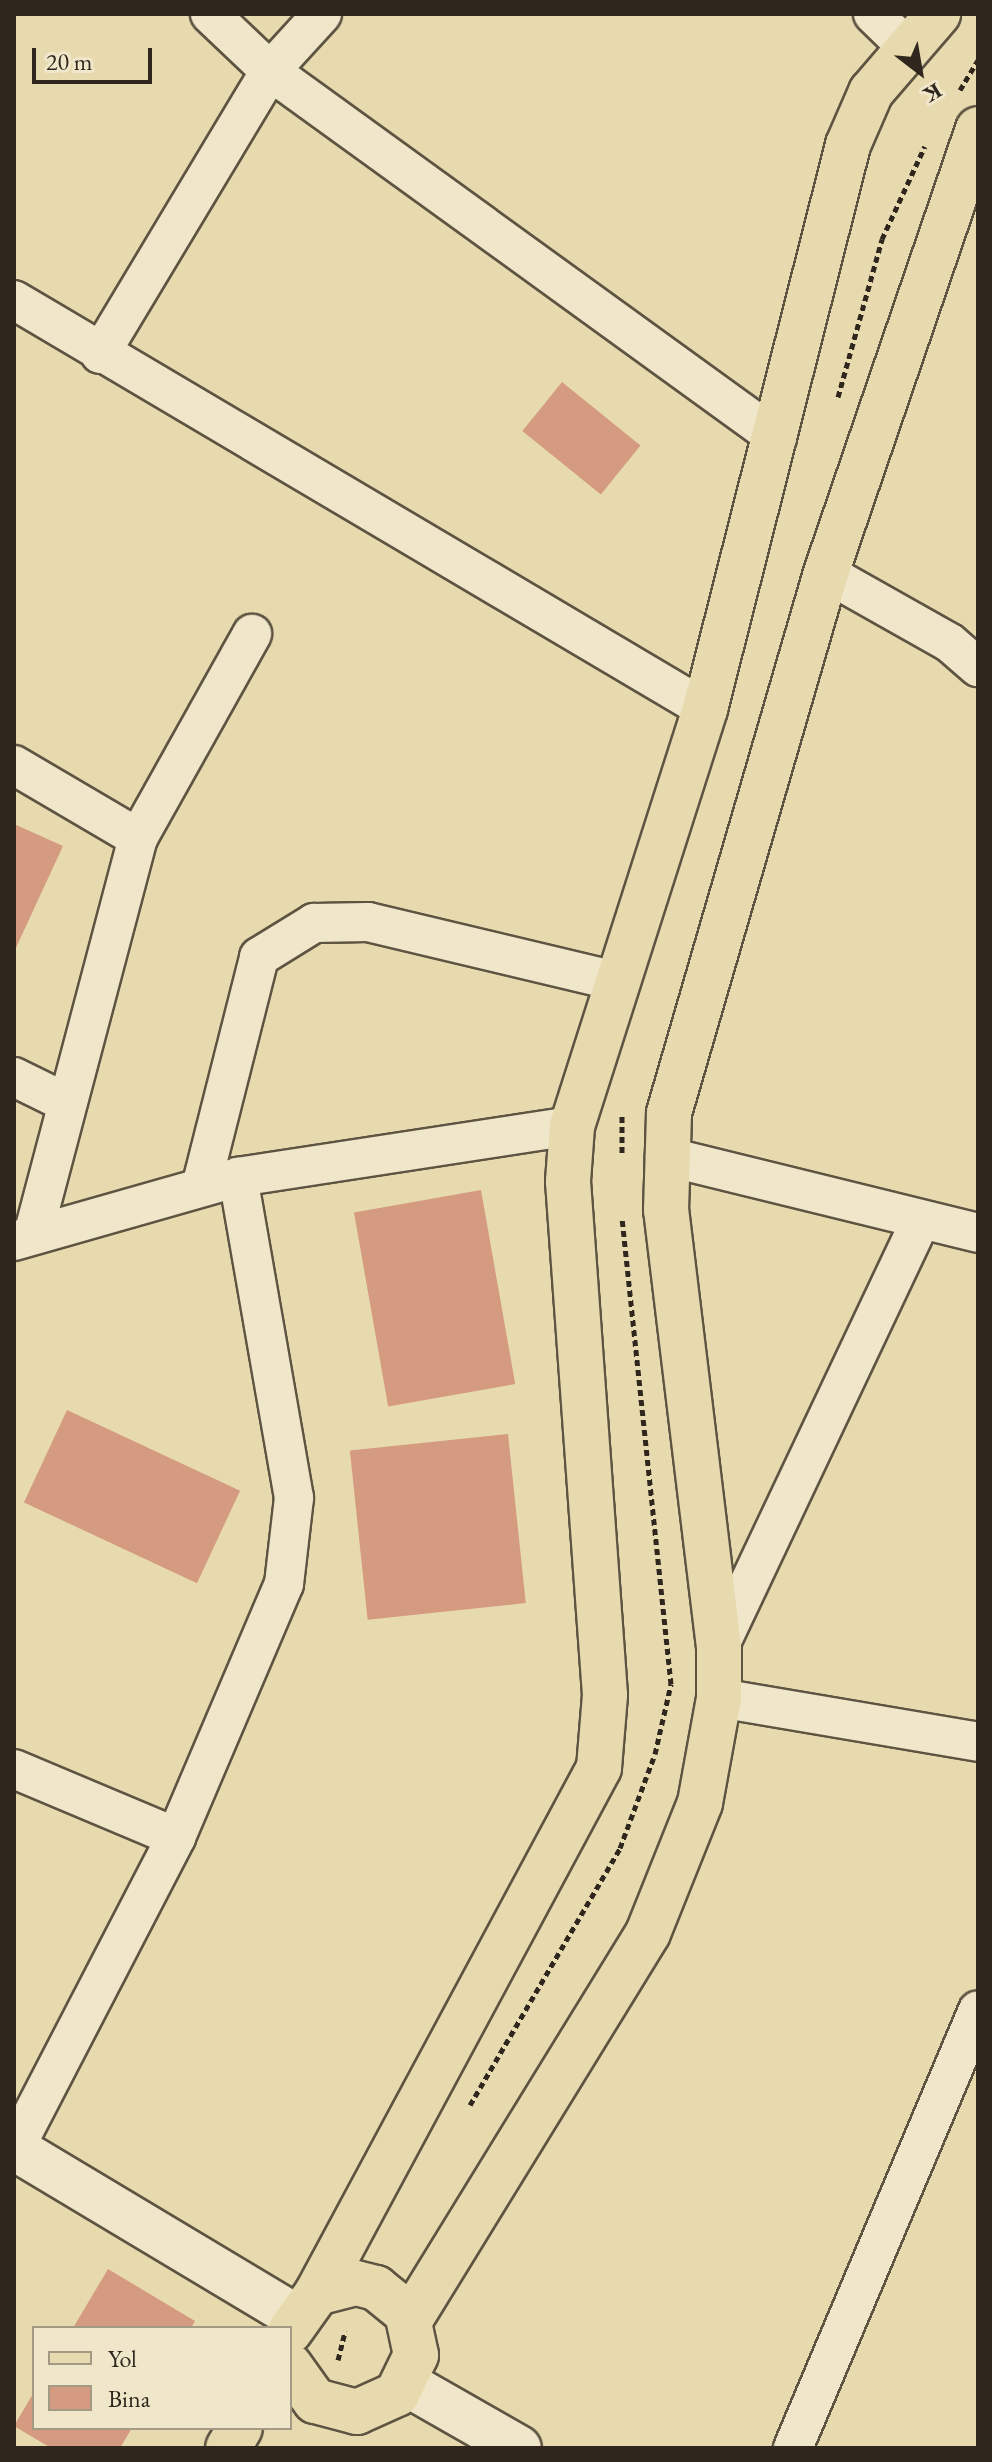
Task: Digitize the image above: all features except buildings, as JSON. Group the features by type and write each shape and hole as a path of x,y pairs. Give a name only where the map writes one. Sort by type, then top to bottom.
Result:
{"main road":[{"path":"301,2314 599,1768 605,1695 568,1181 572,1126 705,709 777,438 848,145 871,92 905,45 938,14"},
{"path":"410,2320 648,1933 700,1803 719,1698 719,1647 665,1156 669,1113 826,573 978,129"},
{"path":"14,2149 301,2314"},
{"path":"301,2314 356,2283 376,2288 410,2320 416,2355 392,2395 352,2448"},
{"path":"292,2369 315,2401 335,2411 392,2395 519,2448"},
{"path":"228,2448 239,2430"}],"street":[{"path":"210,14 270,71 777,438"},
{"path":"100,354 270,71 322,14"},
{"path":"873,14 905,45"},
{"path":"14,300 100,354 705,709"},
{"path":"826,573 950,643 978,667"},
{"path":"24,1238 67,1103 138,838 252,634"},
{"path":"14,765 138,838"},
{"path":"201,1187 259,957 314,923 368,922 620,982"},
{"path":"14,1077 67,1103"},
{"path":"24,1238 238,1177 572,1126"},
{"path":"665,1156 978,1233"},
{"path":"14,2149 176,1837 284,1584 294,1498 238,1177"},
{"path":"719,1647 920,1221"},
{"path":"719,1698 978,1742"},
{"path":"14,1769 176,1837"},
{"path":"793,2448 978,2011"}]}
